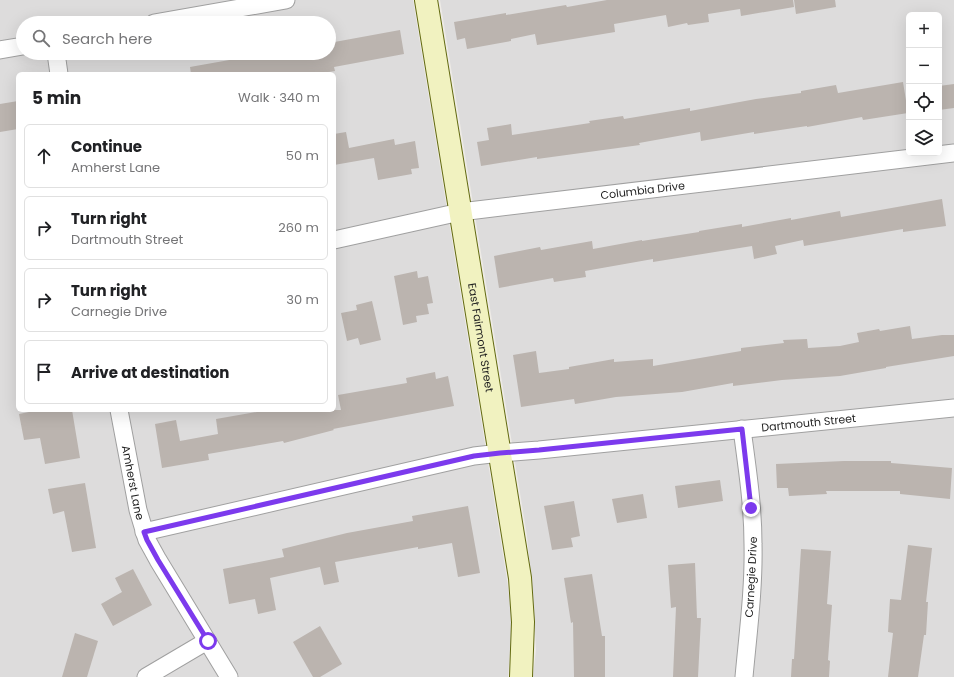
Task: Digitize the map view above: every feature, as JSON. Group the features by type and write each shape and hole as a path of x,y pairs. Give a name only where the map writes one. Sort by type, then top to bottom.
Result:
{"street":[{"path":"194,16 286,0"},
{"name":"East Fairmont Street","path":"426,0 521,589 523,622 521,677"},
{"path":"0,50 16,47"},
{"path":"57,60 60,72"},
{"name":"Columbia Drive","path":"336,240 460,212 954,153"},
{"name":"Dartmouth Street","path":"144,532 465,457 954,408"},
{"name":"Amherst Lane","path":"119,412 134,493 147,540 229,677"},
{"name":"Carnegie Drive","path":"742,429 751,508 753,543 751,592 744,677"},
{"path":"146,677 208,641"}],"shaded area":[{"path":"0,0 413,0 507,580 512,621 508,677 0,677"},
{"path":"440,0 954,0 954,677 533,677 536,650 527,536"}],"building":[{"path":"607,0 793,0 794,7 741,16 740,9 708,14 709,22 688,25 687,23 668,27 666,15 614,24 615,32 537,45 535,34 511,39 511,41 467,49 465,38 457,40 454,22 506,13 506,15"},
{"path":"794,0 835,0 836,7 796,14"},
{"path":"400,30 404,54 334,67 335,71 329,72 191,72 190,67 230,60 336,60 336,42"},
{"path":"903,82 906,101 906,113 863,120 862,117 807,127 754,134 754,132 701,141 700,132 639,143 640,145 537,159 537,157 481,166 477,142 489,140 487,128 511,124 512,135 590,123 589,121 623,116 624,119 690,108 690,111 756,99 801,93 801,91 836,85 838,93"},
{"path":"954,84 954,108 942,110 942,86"},
{"path":"16,101 16,129 0,132 0,104"},
{"path":"346,132 349,148 394,139 395,145 415,141 419,168 411,169 412,174 378,180 374,158 336,165 336,134"},
{"path":"942,199 946,226 903,232 903,229 804,246 803,240 775,246 777,254 754,259 752,246 653,262 653,259 585,271 586,277 554,282 553,278 499,288 494,256 540,247 541,250 592,241 593,249 742,224 742,227 840,211 841,217"},
{"path":"417,271 418,278 428,276 433,303 427,304 429,314 416,316 417,322 403,325 394,276"},
{"path":"372,301 381,340 360,345 358,338 347,341 341,313 357,310 356,305"},
{"path":"910,326 912,339 954,335 954,356 840,376 782,380 733,386 733,383 682,392 616,397 575,404 574,399 521,407 513,355 536,351 539,373 569,369 569,367 614,359 614,362 653,359 653,366 741,351 741,348 784,343 783,340 807,339 808,348 840,346 859,342 857,333"},
{"path":"435,372 436,379 448,376 454,406 333,429 334,430 284,443 283,441 208,454 209,460 162,468 155,424 176,420 180,441 218,434 216,419 256,412 336,412 336,410 341,410 338,395 407,383 406,378"},
{"path":"29,412 72,412 80,458 45,464 40,438 24,440 19,414"},
{"path":"844,461 891,461 891,463 952,468 950,499 900,494 900,491 826,491 827,494 789,496 788,488 777,488 776,464"},
{"path":"720,480 723,501 678,508 675,486"},
{"path":"85,483 96,548 72,552 64,511 53,514 48,489"},
{"path":"643,494 647,518 617,523 612,499"},
{"path":"574,501 580,536 571,538 573,547 552,550 544,506"},
{"path":"468,506 480,573 458,577 452,543 418,549 418,547 335,562 339,582 324,585 320,567 270,578 276,610 258,614 255,599 229,604 223,569 284,557 282,549 347,533 413,521 412,516"},
{"path":"908,545 932,548 926,602 928,602 926,635 924,635 918,677 888,677 893,633 888,632 890,599 901,600"},
{"path":"801,549 831,551 827,604 832,605 828,660 830,661 829,677 791,677 792,659 794,659"},
{"path":"695,563 697,618 701,618 698,677 673,677 676,607 671,608 668,565"},
{"path":"133,569 152,605 113,626 101,604 122,592 115,578"},
{"path":"592,574 602,636 605,636 605,677 574,677 573,622 571,623 564,578"},
{"path":"320,626 342,664 320,677 313,677 293,642"},
{"path":"75,633 98,641 87,677 62,677"}],"route":[{"path":"208,641 158,560 144,532 465,457 742,429 751,508"}]}
